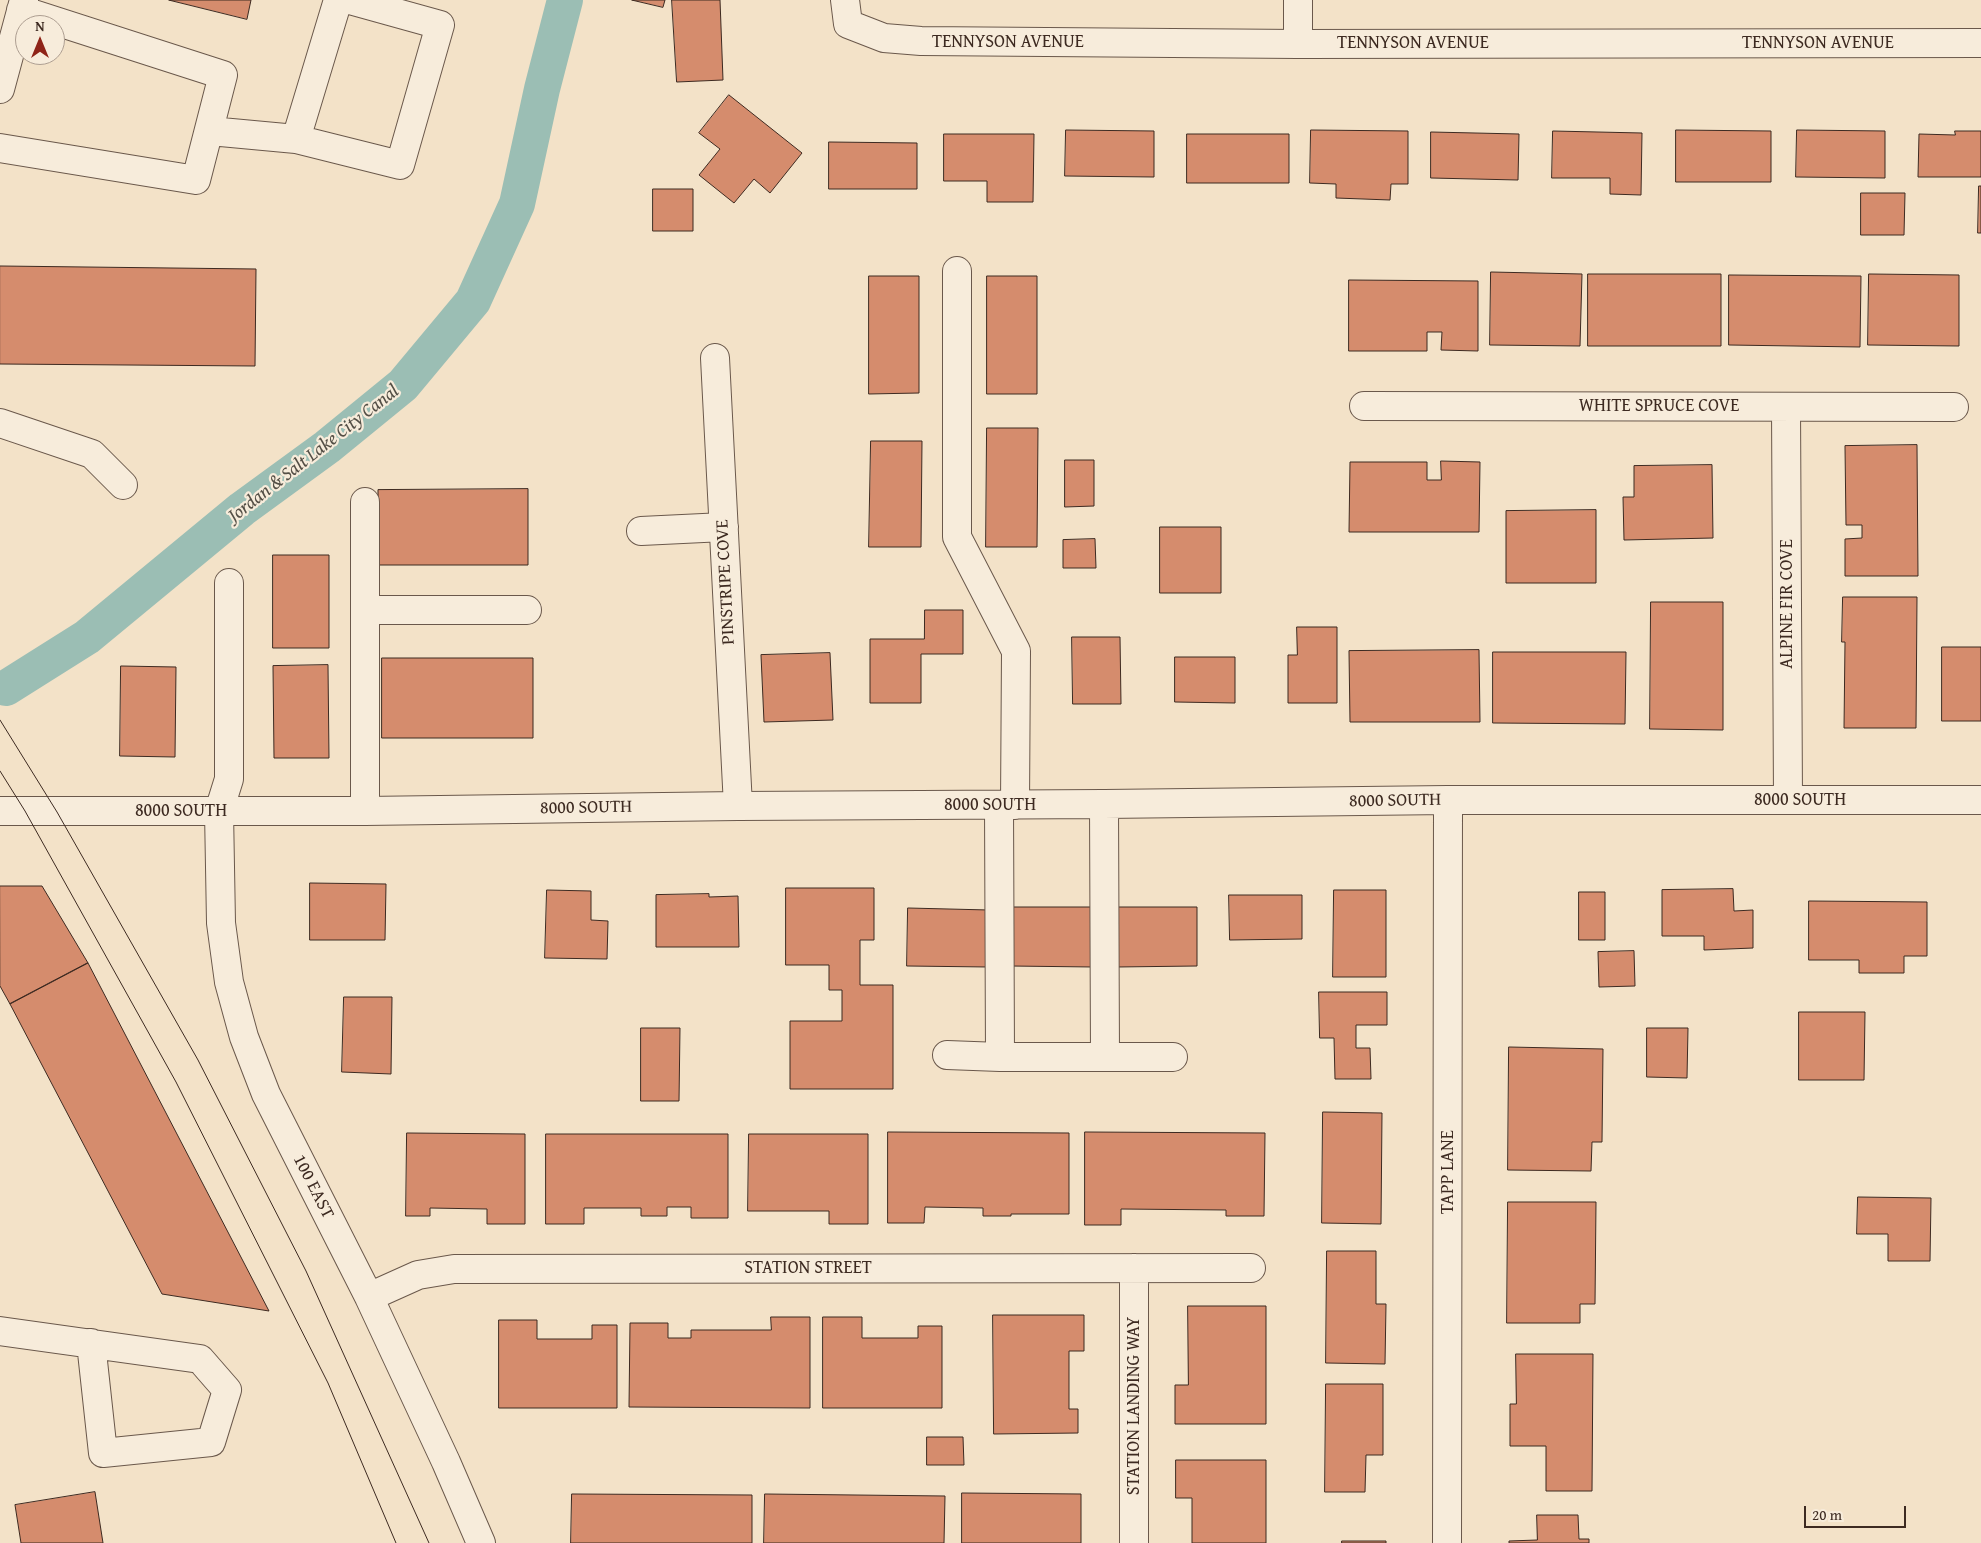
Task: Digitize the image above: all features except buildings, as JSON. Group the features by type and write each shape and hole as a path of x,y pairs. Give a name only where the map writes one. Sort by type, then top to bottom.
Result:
{"street":[{"path":"296,139 338,0"},
{"path":"210,131 296,139 400,165 440,25 350,0"},
{"path":"1298,0 1298,44"},
{"path":"0,89 23,5 223,76 196,180 0,148"},
{"name":"TENNYSON AVENUE","path":"847,12 884,38 921,41 1298,44 1981,42"},
{"path":"956,271 956,537 1016,651 1007,805 1000,1056"},
{"name":"PINSTRIPE COVE","path":"715,358 738,806"},
{"name":"WHITE SPRUCE COVE","path":"1364,406 1954,407"},
{"name":"ALPINE FIR COVE","path":"1786,407 1788,800"},
{"path":"0,423 92,454 123,485"},
{"path":"364,502 365,811"},
{"path":"641,531 724,527"},
{"name":"100 EAST","path":"229,582 229,779 219,811 221,923 229,982 244,1037 266,1094 369,1297 446,1462 481,1543"},
{"path":"365,610 527,610"},
{"name":"8000 SOUTH","path":"0,811 365,811 1448,800 1981,800"},
{"name":"TAPP LANE","path":"1447,1543 1448,800"},
{"path":"1104,804 1105,1057"},
{"path":"947,1055 1172,1056"},
{"name":"STATION LANDING WAY","path":"1134,1268 1134,1543"},
{"name":"STATION STREET","path":"369,1297 418,1275 454,1269 1252,1268"},
{"path":"0,1330 91,1343 200,1359 227,1390 212,1442 103,1453 91,1343"}],"waterway":[{"name":"Jordan & Salt Lake City Canal","path":"6,688 87,637 242,509 327,447 403,385 473,301 517,204 542,89 565,0"}],"tram line":[{"path":"0,720 57,812 198,1060 306,1271 429,1543"},
{"path":"0,771 25,811 176,1082 328,1383 396,1543"}]}
